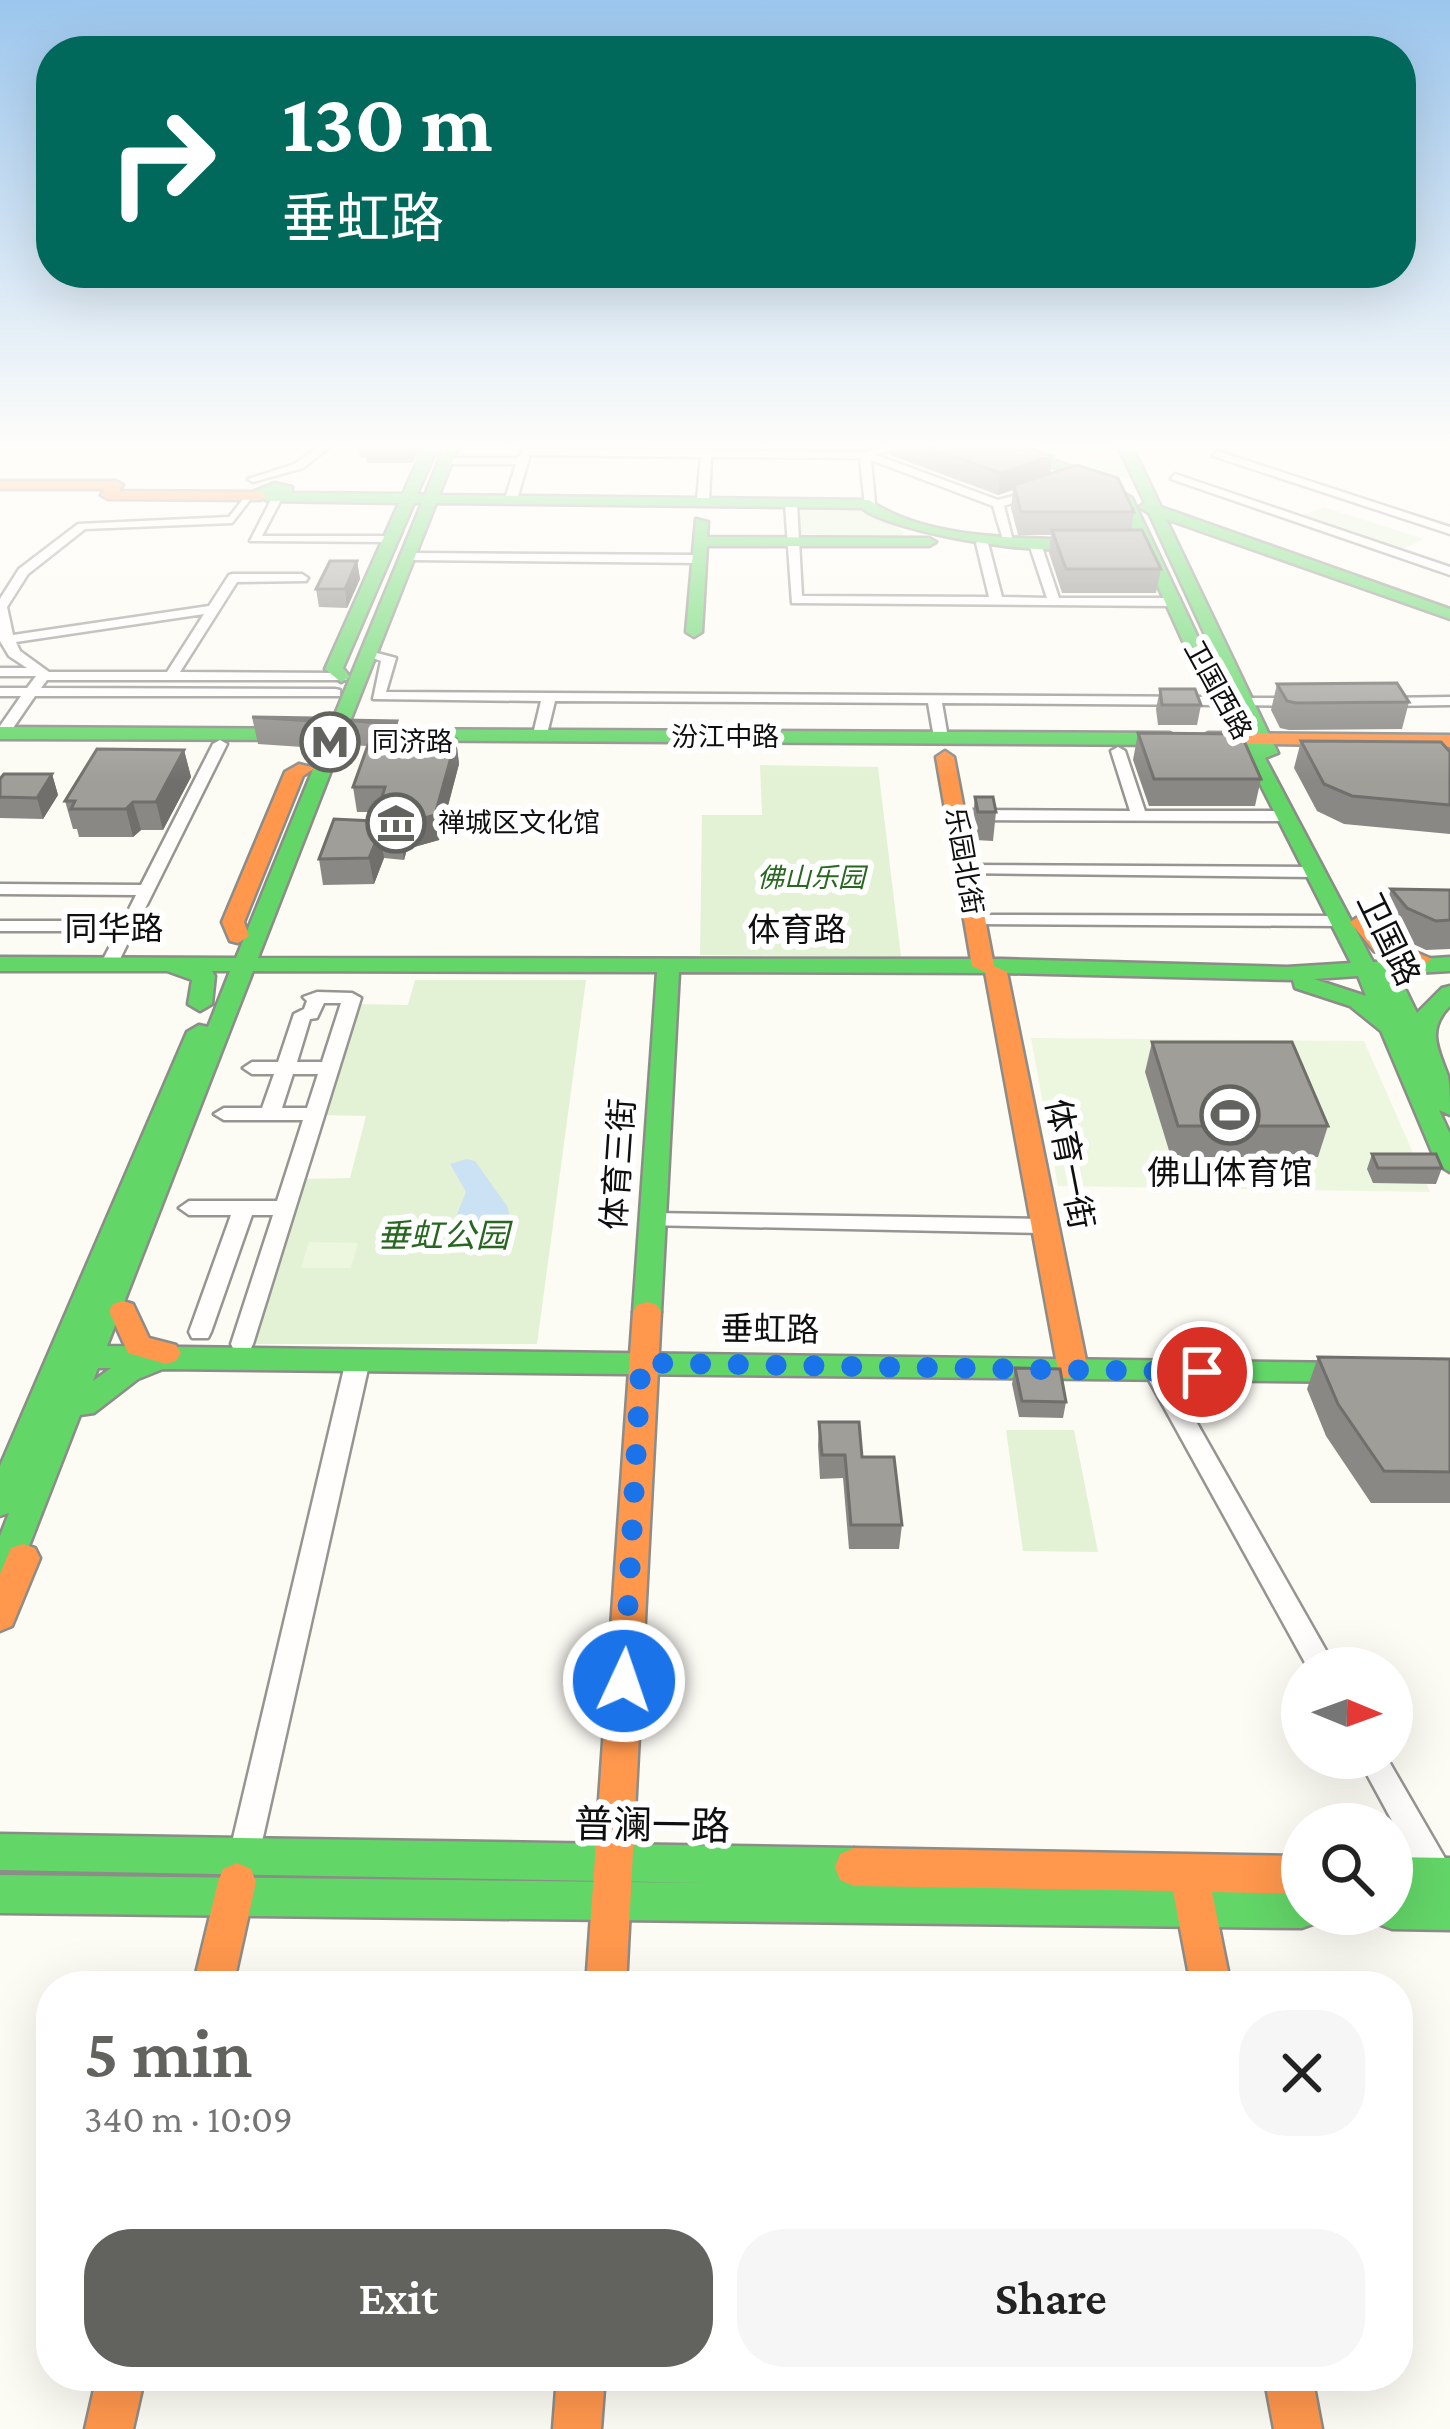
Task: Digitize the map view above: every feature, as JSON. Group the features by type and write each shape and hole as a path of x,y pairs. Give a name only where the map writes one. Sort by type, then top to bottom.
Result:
{"main road":[{"path":"354,674 334,669 383,555"},
{"path":"0,1616 80,1396 89,1357 320,752 401,555"},
{"path":"354,674 402,582 409,555"},
{"path":"694,632 700,555"},
{"name":"卫国西路","path":"1153,555 1172,602 1232,701"},
{"name":"卫国西路","path":"1158,555 1256,745"},
{"path":"1270,555 1450,610"},
{"path":"1287,555 1450,610"},
{"path":"495,740 541,730 1081,751"},
{"path":"495,740 538,752 942,744 1061,732 1129,746"},
{"name":"汾江中路","path":"1,736 168,738 320,752"},
{"name":"汾江中路","path":"168,738 320,752 495,740 1256,745 1450,753"},
{"name":"汾江中路","path":"1256,745 1450,738"},
{"name":"汾江中路","path":"495,740 1081,751 1129,746"},
{"name":"乐园北街","path":"942,744 974,920 989,969"},
{"name":"卫国路","path":"1256,745 1316,872 1348,922"},
{"name":"卫国路","path":"1256,745 1411,1046"},
{"path":"1348,922 1398,955 1450,962"},
{"path":"1283,979 1327,968 1345,957 1348,922"},
{"path":"123,966 215,955 241,959 265,948 269,955 319,982"},
{"path":"100,1329 123,1311 241,959"},
{"path":"0,1503 241,959"},
{"name":"同华路","path":"0,964 193,966 241,959"},
{"name":"体育路","path":"241,959 319,982 989,969"},
{"path":"1378,975 1450,962"},
{"path":"193,966 208,984 200,1004"},
{"name":"体育路","path":"319,982 668,971 989,969 1283,979 1378,975"},
{"name":"体育一街","path":"989,969 1073,1370"},
{"name":"体育三街","path":"607,1971 668,971"},
{"path":"1378,975 1450,976"},
{"path":"1283,979 1336,990 1358,1000 1411,1046 1450,1107"},
{"path":"1450,993 1427,1016 1411,1046 1450,1164"},
{"path":"123,1311 138,1346 182,1358"},
{"name":"垂虹路","path":"89,1357 1389,1374"},
{"path":"0,1576 80,1396 128,1371 182,1358"},
{"name":"普澜一路","path":"0,1852 1281,1875"},
{"path":"216,1971 244,1855"},
{"path":"1187,1873 1208,1971"},
{"path":"1413,1876 1444,1877"},
{"path":"0,1894 1281,1908"},
{"path":"1413,1911 1450,1912"},
{"path":"109,2429 118,2391"},
{"path":"577,2429 579,2391"},
{"path":"1291,2391 1298,2429"}],"street":[{"path":"42,674 5,646 1,607 22,572 44,555"},
{"path":"402,582 650,555"},
{"path":"794,555 796,600 1172,602"},
{"path":"997,600 1006,555"},
{"path":"1019,555 1054,601"},
{"path":"1404,555 1450,571"},
{"path":"0,573 22,572"},
{"path":"171,676 233,578 302,578"},
{"path":"5,646 213,609"},
{"path":"0,692 354,674 388,658 378,696 1313,702"},
{"path":"0,672 354,674"},
{"path":"1,736 42,674"},
{"path":"541,730 549,697"},
{"path":"934,699 942,744"},
{"path":"1359,701 1450,701"},
{"path":"123,966 129,926 220,744"},
{"path":"1129,746 1139,816"},
{"path":"955,815 1287,816"},
{"path":"965,870 1316,872"},
{"path":"0,889 147,890"},
{"path":"974,920 1348,922"},
{"path":"0,926 129,926"},
{"path":"242,1344 352,998 319,982 311,1014 303,1014 270,1114"},
{"path":"252,1068 329,1068"},
{"path":"224,1114 315,1114"},
{"path":"189,1208 285,1208"},
{"path":"244,1208 203,1324 251,1316"},
{"path":"651,1220 1045,1226"},
{"path":"244,1855 358,1360"},
{"path":"1156,1371 1310,1647"},
{"path":"1385,1779 1444,1877"}],"green space":[{"name":"佛山乐园","path":"760,765 878,767 901,957 700,955 702,815 762,815"},
{"name":"垂虹公园","path":"415,980 586,980 537,1344 251,1344 303,1179 350,1178 366,1116 322,1115 356,1004 408,1005"},
{"path":"1031,1038 1364,1041 1430,1192 1058,1186"},
{"path":"309,1242 358,1243 351,1268 301,1268"},
{"path":"1006,1430 1074,1430 1098,1552 1023,1551"}],"water":[{"path":"475,1161 507,1206 513,1226 500,1233 458,1224 455,1219 466,1192 450,1164"}],"building":[{"path":"1061,555 1154,555 1161,569 1066,569"},
{"path":"330,561 357,561 345,589 316,589"},
{"path":"1397,683 1409,702 1296,703 1287,701 1277,684"},
{"path":"1160,689 1195,689 1201,705 1162,705"},
{"path":"252,717 314,718 312,721"},
{"path":"342,720 397,721 391,738 456,739 435,815 404,824 400,834 380,832 369,858 319,859 334,819 375,821 385,787 353,787 368,745 393,724"},
{"path":"1138,733 1241,734 1261,779 1154,779"},
{"path":"1301,741 1441,742 1450,752 1450,805 1352,796 1324,784"},
{"path":"97,749 184,750 156,802 133,802 126,809 71,809 75,801 65,801"},
{"path":"4,774 52,774 37,798 0,797"},
{"path":"975,797 993,797 996,812 978,812"},
{"path":"1391,889 1450,890 1450,920 1436,921 1407,908"},
{"path":"1152,1042 1292,1042 1328,1126 1178,1126"},
{"path":"1372,1154 1436,1154 1442,1168 1378,1168"},
{"path":"1318,1357 1450,1359 1450,1472 1384,1471 1338,1404"},
{"path":"1015,1368 1060,1369 1066,1402 1022,1401"},
{"path":"819,1422 859,1422 862,1457 894,1457 902,1525 851,1525 845,1455 822,1455"}],"traffic: fast":[{"path":"341,677 334,669 384,555"},
{"path":"0,1577 408,555"},
{"path":"694,632 699,555"},
{"path":"1152,555 1219,701 1253,752 1371,980 1450,1164"},
{"path":"1176,555 1269,753"},
{"path":"1283,555 1450,614"},
{"path":"0,733 1170,739"},
{"path":"0,964 1002,966 1287,974 1450,964"},
{"path":"176,968 204,976 200,1004"},
{"path":"647,1312 668,971"},
{"path":"1389,977 1450,1107"},
{"path":"1303,983 1358,1001 1384,1025"},
{"path":"1422,1046 1427,1016 1450,993"},
{"path":"0,1503 199,1032"},
{"path":"89,1357 1350,1374"},
{"path":"83,1405 128,1371 150,1365"},
{"path":"0,1852 854,1867"},
{"path":"1413,1876 1450,1877"},
{"path":"0,1894 1281,1909"},
{"path":"1413,1910 1450,1911"}],"traffic: slow":[{"path":"1208,739 1450,741"},
{"path":"945,757 983,966"},
{"path":"238,936 233,922 295,772 306,768"},
{"path":"1361,922 1382,946 1421,959"},
{"path":"996,972 1073,1370"},
{"path":"123,1311 138,1345 166,1353"},
{"path":"607,1971 647,1312"},
{"path":"0,1616 23,1558"},
{"path":"854,1867 1281,1875"},
{"path":"216,1971 237,1882"},
{"path":"1192,1890 1208,1971"},
{"path":"109,2429 118,2391"},
{"path":"577,2429 580,2391"},
{"path":"1291,2391 1298,2429"}],"place":[{"name":"同济路","path":"330,742"},
{"name":"禅城区文化馆","path":"396,823"},
{"name":"佛山体育馆","path":"1230,1115"}],"route":[{"path":"624,1681 641,1363 1202,1372"}]}
